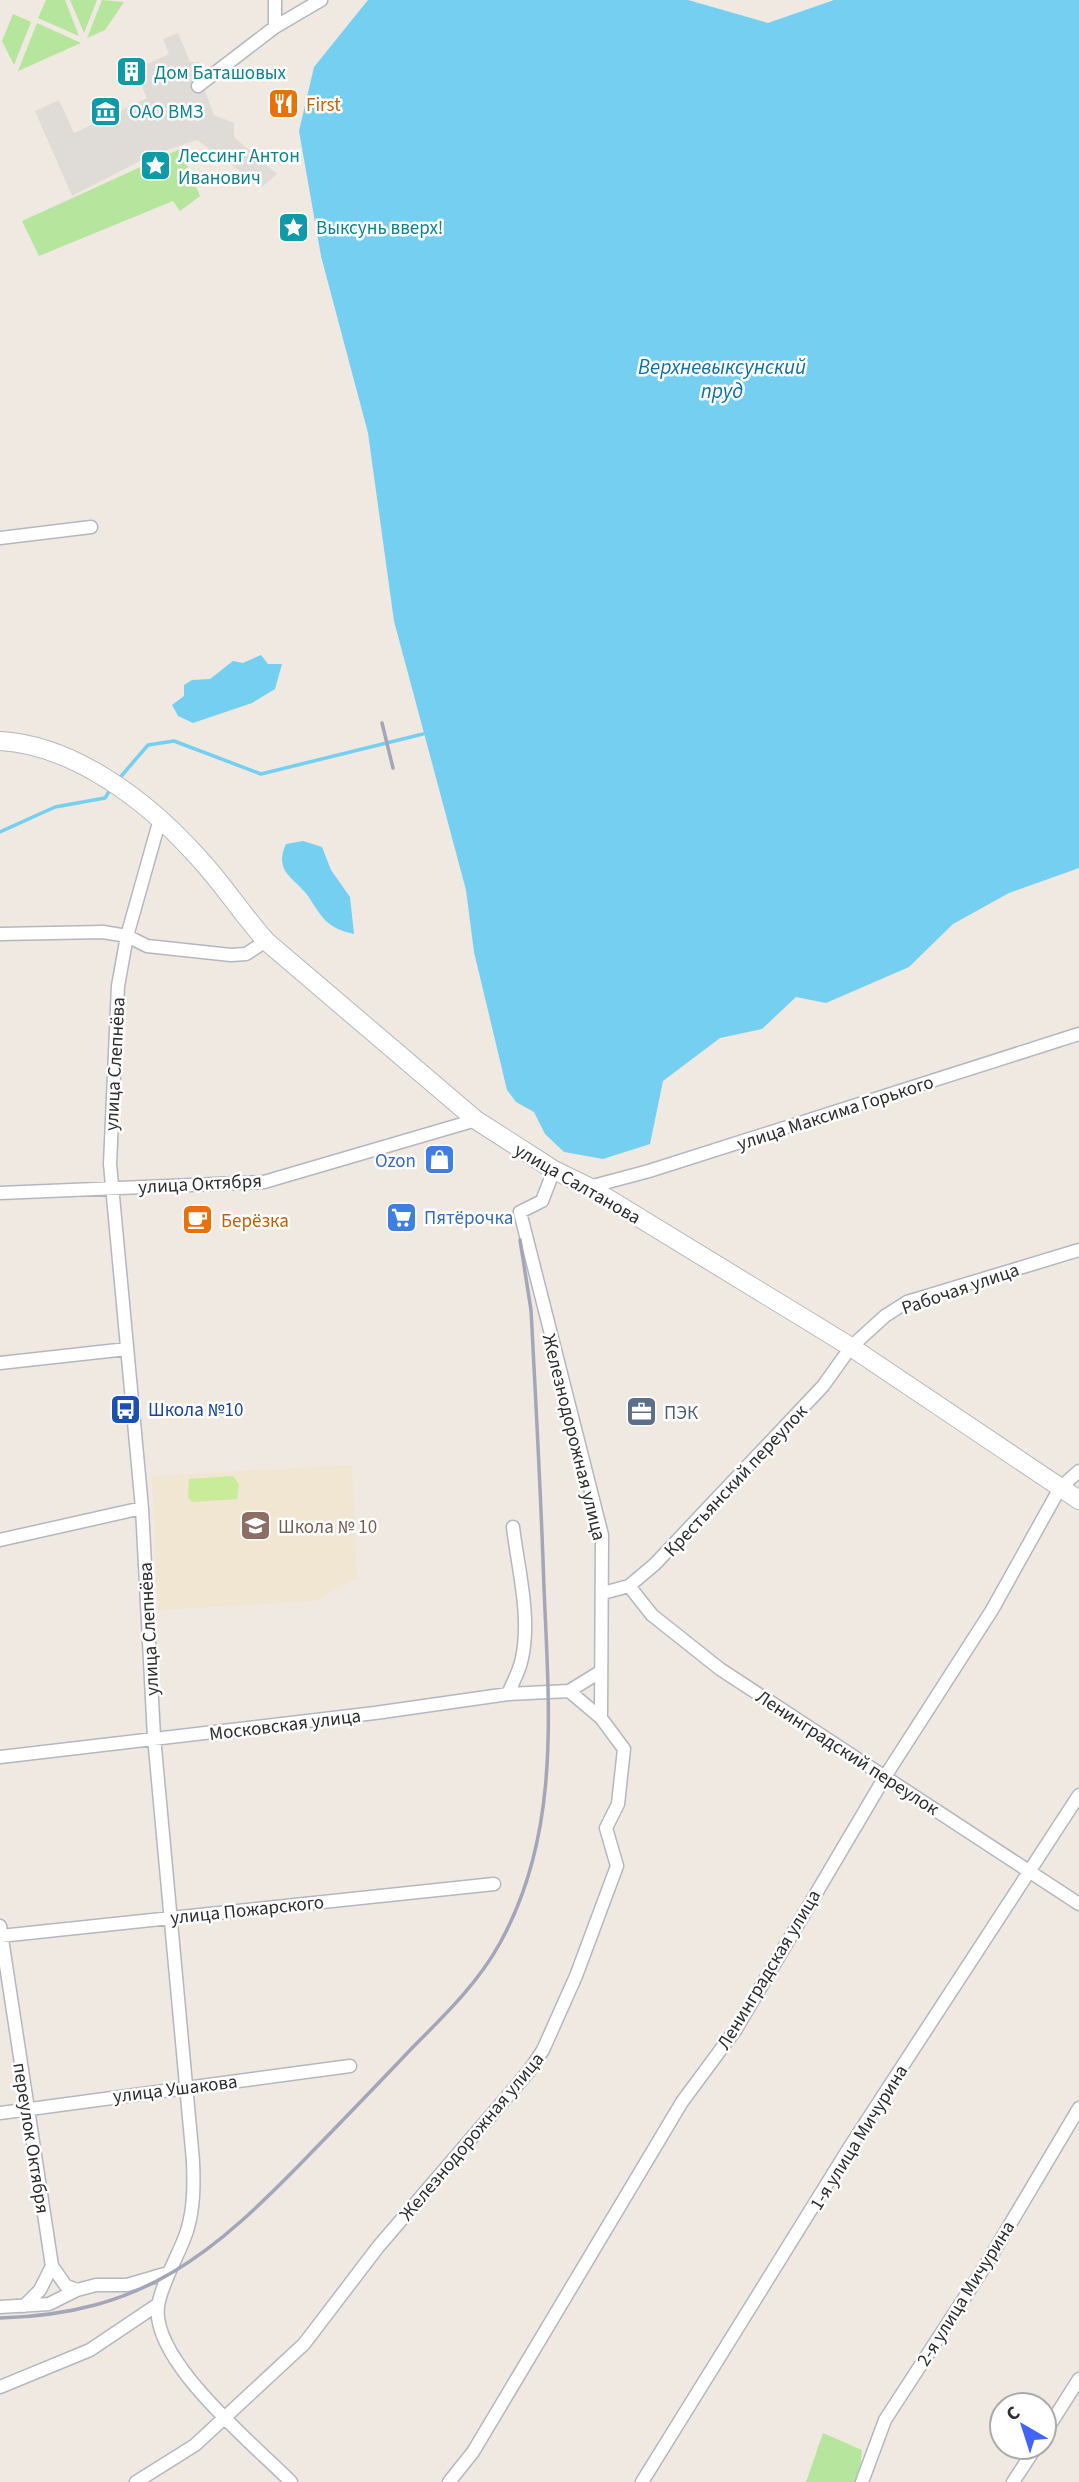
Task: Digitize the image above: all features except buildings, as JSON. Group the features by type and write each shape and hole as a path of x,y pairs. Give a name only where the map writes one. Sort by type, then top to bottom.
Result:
{"main road":[{"name":"улица Салтанова","path":"0,741 53,750 94,772 160,819 198,856 236,907 266,941 476,1120 554,1170 589,1187 851,1346 1079,1500"}],"street":[{"path":"275,0 275,27"},
{"path":"198,86 275,27 321,0"},
{"path":"0,538 91,527"},
{"name":"улица Слепнёва","path":"157,2305 186,2233 194,2192 187,2087 153,1737 142,1508 111,1187 118,986 128,936 160,819"},
{"path":"0,934 93,932 128,936 147,946 231,955 246,954 266,941"},
{"name":"улица Максима Горького","path":"589,1187 649,1171 1079,1034"},
{"name":"улица Октября","path":"0,1193 264,1182 476,1120"},
{"name":"Железнодорожная улица","path":"136,2482 195,2445 304,2344 378,2247 521,2081 543,2050 576,1976 617,1866 606,1828 618,1804 624,1749 601,1718 602,1535 520,1212 542,1201 554,1170"},
{"name":"Рабочая улица","path":"851,1346 885,1316 907,1302 1079,1250"},
{"name":"Крестьянский переулок","path":"603,1593 629,1587 655,1564 823,1386 851,1346"},
{"path":"0,1363 127,1349"},
{"name":"Ленинградская улица","path":"449,2482 473,2452 682,2102 736,2029 886,1775 992,1610 1060,1488 1079,1471"},
{"path":"0,1540 142,1508"},
{"path":"508,1694 522,1662 525,1622 513,1528"},
{"name":"Ленинградский переулок","path":"629,1587 652,1615 720,1669 886,1775 1079,1904"},
{"path":"600,1672 569,1691 601,1718"},
{"name":"Московская улица","path":"0,1757 153,1737 336,1718 508,1694 569,1691"},
{"name":"1-я улица Мичурина","path":"642,2482 851,2145 1079,1795"},
{"name":"улица Пожарского","path":"0,1933 494,1884"},
{"name":"переулок Октября","path":"0,1933 52,2266"},
{"name":"улица Ушакова","path":"0,2113 27,2107 350,2066"},
{"name":"2-я улица Мичурина","path":"862,2482 885,2420 987,2263 1079,2108"},
{"path":"24,2306 40,2290 52,2266 66,2286 77,2290"},
{"path":"0,2307 49,2304 77,2290 96,2285 127,2286 168,2273"},
{"path":"157,2305 157,2320 171,2352 207,2399 291,2482"},
{"path":"0,2387 90,2350 157,2305"},
{"path":"1058,2412 1079,2379"},
{"path":"1013,2482 1027,2461"}],"shaded area":[{"path":"178,33 190,62 199,62 207,68 208,77 203,85 214,115 234,123 234,137 277,174 262,187 197,140 152,155 72,196 35,111 59,100 74,133 147,98 138,78 147,74 143,66 169,54 163,39"},
{"name":"Школа № 10","path":"352,1465 357,1577 315,1601 158,1610 152,1476"}],"green space":[{"path":"46,0 65,0 79,36 38,18"},
{"path":"70,0 97,0 84,33"},
{"path":"102,0 124,2 105,30 87,38"},
{"path":"13,14 31,22 14,65 2,41"},
{"path":"37,23 81,43 18,71"},
{"path":"180,149 200,196 180,211 173,201 39,256 22,221"},
{"path":"233,1476 239,1484 237,1499 192,1502 188,1497 189,1479"},
{"path":"823,2433 862,2450 856,2482 806,2482"}],"water":[{"name":"Верхневыксунский пруд","path":"368,0 688,0 768,23 834,0 1079,0 1079,868 1009,893 953,924 909,967 826,1003 796,997 762,1029 720,1038 663,1081 650,1144 603,1159 564,1152 545,1134 534,1112 516,1102 507,1090 474,952 466,890 394,621 368,433 321,256 299,131 314,67"},
{"path":"261,655 268,664 282,664 275,689 252,703 193,723 178,716 172,705 184,696 184,685 192,680 210,679 233,661 243,663"},
{"path":"303,841 322,847 331,870 350,897 354,934 326,921 308,896 287,874 282,861 286,844"}],"waterway":[{"path":"117,781 148,745 174,741 261,774 423,734"},
{"path":"0,832 55,807 105,798 110,790"}],"railway":[{"path":"382,723 393,768"},
{"path":"0,2318 51,2314 96,2305 136,2291 173,2272 208,2249 275,2190 449,2011 482,1972 500,1943 520,1901 533,1858 547,1770 548,1679 531,1310 520,1240"}],"place":[{"name":"Дом Баташовых","path":"131,72"},
{"name":"First","path":"283,104"},
{"name":"ОАО ВМЗ","path":"106,111"},
{"name":"Лессинг Антон Иванович","path":"155,166"},
{"name":"Выксунь вверх!","path":"293,227"},
{"name":"Ozon","path":"439,1160"},
{"name":"Пятёрочка","path":"401,1217"},
{"name":"Берёзка","path":"198,1220"},
{"name":"Школа №10","path":"125,1409"},
{"name":"ПЭК","path":"641,1412"},
{"name":"Школа № 10","path":"255,1526"}]}
